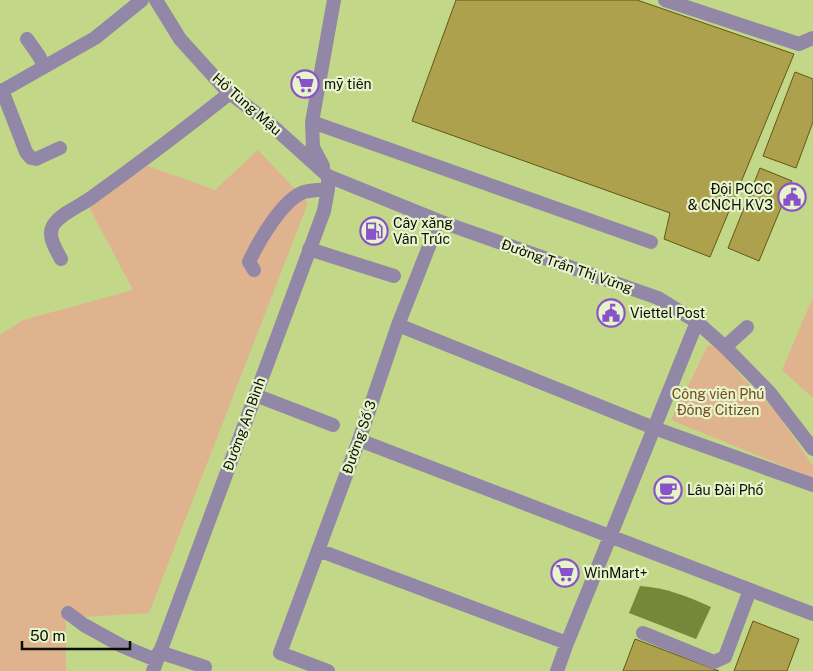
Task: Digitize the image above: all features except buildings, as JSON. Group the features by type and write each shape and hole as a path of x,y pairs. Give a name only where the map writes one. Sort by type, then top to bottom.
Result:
{"street":[{"path":"60,148 36,159 31,158 26,152 1,91 96,38 142,0"},
{"name":"Hồ Tùng Mậu","path":"156,0 180,39 230,93 268,122 328,182"},
{"path":"254,270 249,262 252,254 277,215 295,197 328,182 313,147 312,122 334,0"},
{"path":"665,0 800,44 813,38"},
{"path":"27,39 44,66"},
{"path":"61,259 52,243 53,225 65,214 88,201 161,147 230,93"},
{"path":"312,122 651,242"},
{"name":"Đường Trần Thị Vững","path":"328,182 658,298 697,322 726,347 770,393 813,449"},
{"name":"Đường An Bình","path":"156,661 324,211 328,182"},
{"name":"Đường Số 3","path":"328,671 280,653 359,440 398,324 439,221"},
{"path":"309,249 394,276"},
{"path":"557,671 697,322"},
{"path":"398,324 654,428 813,485"},
{"path":"726,347 747,327"},
{"path":"255,395 333,425"},
{"path":"359,440 813,614"},
{"path":"318,550 567,643"},
{"path":"643,633 714,662 726,657 750,590"},
{"path":"68,613 84,625 122,646 156,661 205,667"}],"green space":[{"path":"258,150 308,203 149,613 66,618 66,671 0,671 0,335 23,320 133,290 88,205 148,166 215,190"},
{"path":"813,297 813,398 782,370"},
{"name":"Công viên Phú Đông Citizen","path":"708,345 716,347 741,376 775,410 813,466 813,478 671,420"}],"shaded area":[{"path":"640,586 676,593 711,607 696,639 629,613"}],"place":[{"name":"mỹ tiên","path":"305,84"},
{"name":"Đội PCCC & CNCH KV3","path":"792,197"},
{"name":"Cây xăng Vân Trúc","path":"374,231"},
{"name":"Viettel Post","path":"611,313"},
{"name":"Lâu Đài Phố","path":"668,490"},
{"name":"WinMart+","path":"565,573"}]}
